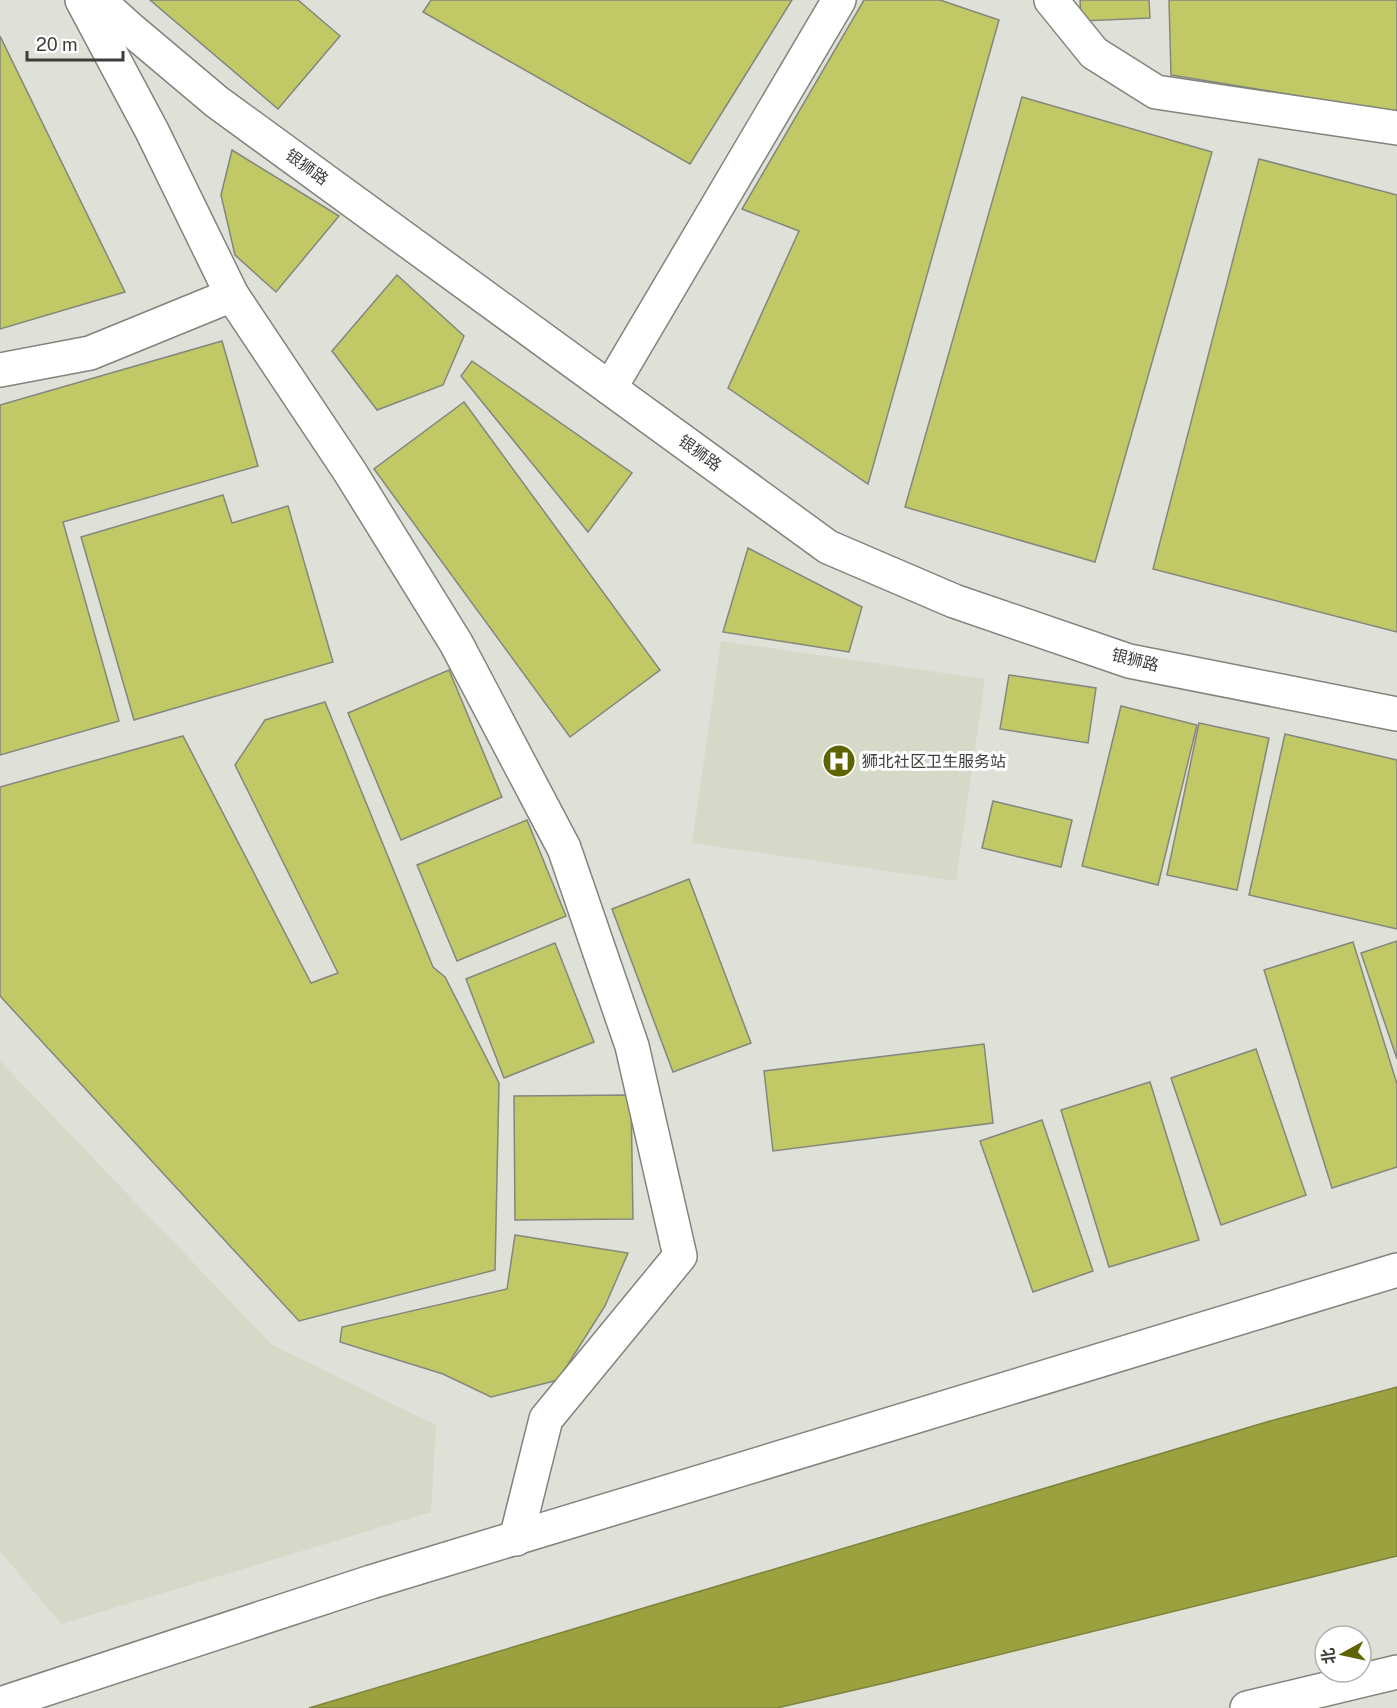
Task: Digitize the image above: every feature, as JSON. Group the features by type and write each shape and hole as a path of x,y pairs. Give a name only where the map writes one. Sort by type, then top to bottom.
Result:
{"main road":[{"path":"82,0 153,131 232,295 350,472 456,643 564,848 632,1046 680,1256 546,1419 516,1539"},
{"name":"银狮路","path":"98,0 217,102 828,547 954,601 1129,661 1397,714"},
{"path":"610,388 839,0"},
{"path":"1051,0 1094,53 1156,92 1397,128"},
{"path":"0,370 90,353 232,295"},
{"path":"0,1704 360,1586 1397,1270"},
{"path":"1247,1708 1397,1672"}],"shaded area":[{"name":"狮北社区卫生服务站","path":"721,641 985,679 956,881 692,843"},
{"path":"0,1061 272,1345 436,1425 431,1512 61,1624 0,1551"},
{"path":"1397,1387 1397,1556 777,1708 309,1708 1270,1421"}],"building":[{"path":"150,0 298,0 340,36 278,109"},
{"path":"431,0 792,0 690,164 423,12"},
{"path":"864,0 940,0 999,20 868,484 728,388 799,231 742,209"},
{"path":"1080,0 1149,0 1150,18 1081,21"},
{"path":"1169,0 1397,0 1397,112 1171,75"},
{"path":"0,36 125,292 0,329"},
{"path":"1022,97 1212,152 1095,562 905,507"},
{"path":"232,150 339,216 276,292 235,255 221,195"},
{"path":"1259,159 1397,195 1397,632 1153,569"},
{"path":"397,275 464,336 443,385 377,410 332,351"},
{"path":"222,341 258,466 63,522 119,721 0,755 0,405"},
{"path":"472,361 632,473 588,532 461,376"},
{"path":"464,402 660,670 570,737 374,469"},
{"path":"223,495 232,523 288,506 333,662 134,720 81,537"},
{"path":"748,548 862,607 849,652 723,632"},
{"path":"449,670 502,797 401,840 348,713"},
{"path":"1009,675 1096,688 1088,743 1000,729"},
{"path":"325,702 433,967 445,977 499,1083 495,1270 299,1321 0,996 0,787 183,736 311,983 338,973 235,765 265,720"},
{"path":"1121,706 1197,725 1158,885 1082,866"},
{"path":"1199,723 1269,738 1237,890 1167,875"},
{"path":"1285,734 1397,760 1397,929 1249,895"},
{"path":"993,801 1072,820 1061,867 982,848"},
{"path":"527,820 566,916 457,961 417,865"},
{"path":"689,879 751,1043 673,1072 612,909"},
{"path":"1397,941 1397,1059 1361,953"},
{"path":"1353,942 1397,1084 1397,1167 1332,1188 1264,970"},
{"path":"555,943 594,1042 504,1078 466,979"},
{"path":"984,1044 993,1123 773,1151 764,1071"},
{"path":"1256,1049 1306,1195 1221,1225 1171,1078"},
{"path":"1150,1082 1199,1240 1109,1267 1061,1110"},
{"path":"631,1095 633,1219 515,1220 514,1096"},
{"path":"1042,1120 1093,1271 1033,1292 980,1141"},
{"path":"515,1235 628,1253 605,1306 558,1380 491,1397 443,1374 340,1342 342,1327 507,1289"}],"place":[{"name":"狮北社区卫生服务站","path":"839,761"}]}
